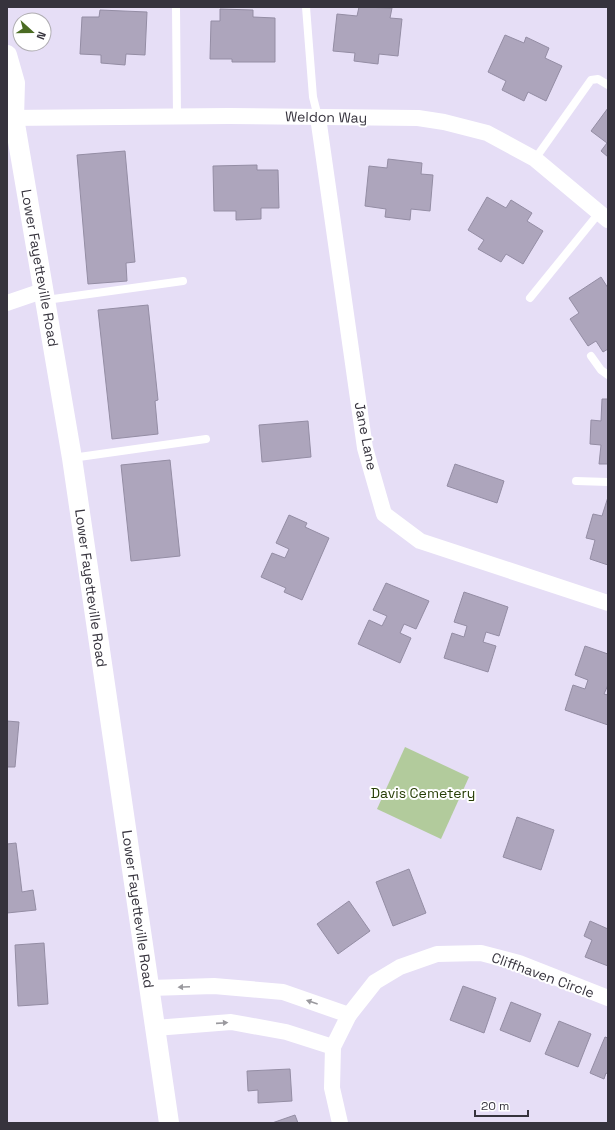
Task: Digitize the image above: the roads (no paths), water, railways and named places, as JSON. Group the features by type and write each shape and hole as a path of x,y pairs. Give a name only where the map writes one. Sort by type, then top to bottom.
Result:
{"street":[{"name":"Lower Fayetteville Road","path":"7,55 15,83 10,118 45,295 72,458 169,1123"},
{"name":"Weldon Way","path":"10,118 177,116 318,117 418,118 444,122 488,133 535,159 604,216"},
{"name":"Jane Lane","path":"318,117 365,448 384,514 420,541 608,603"},
{"path":"7,304 45,295"},
{"name":"Cliffhaven Circle","path":"340,1123 332,1088 333,1047 349,1015 375,982 400,967 437,954 481,953 519,964 608,998"},
{"path":"150,988 214,986 283,992 349,1015"},
{"path":"155,1028 231,1022 286,1032 333,1047"}],"lane":[{"path":"176,7 177,116"},
{"path":"306,7 313,97 318,117"},
{"path":"535,159 591,80 598,78 608,85"},
{"path":"530,298 604,216"},
{"path":"45,295 183,281"},
{"path":"591,356 601,370 608,375"},
{"path":"72,458 206,439"},
{"path":"576,481 608,482"}],"park label":[{"name":"Davis Cemetery","path":"423,793"}]}
